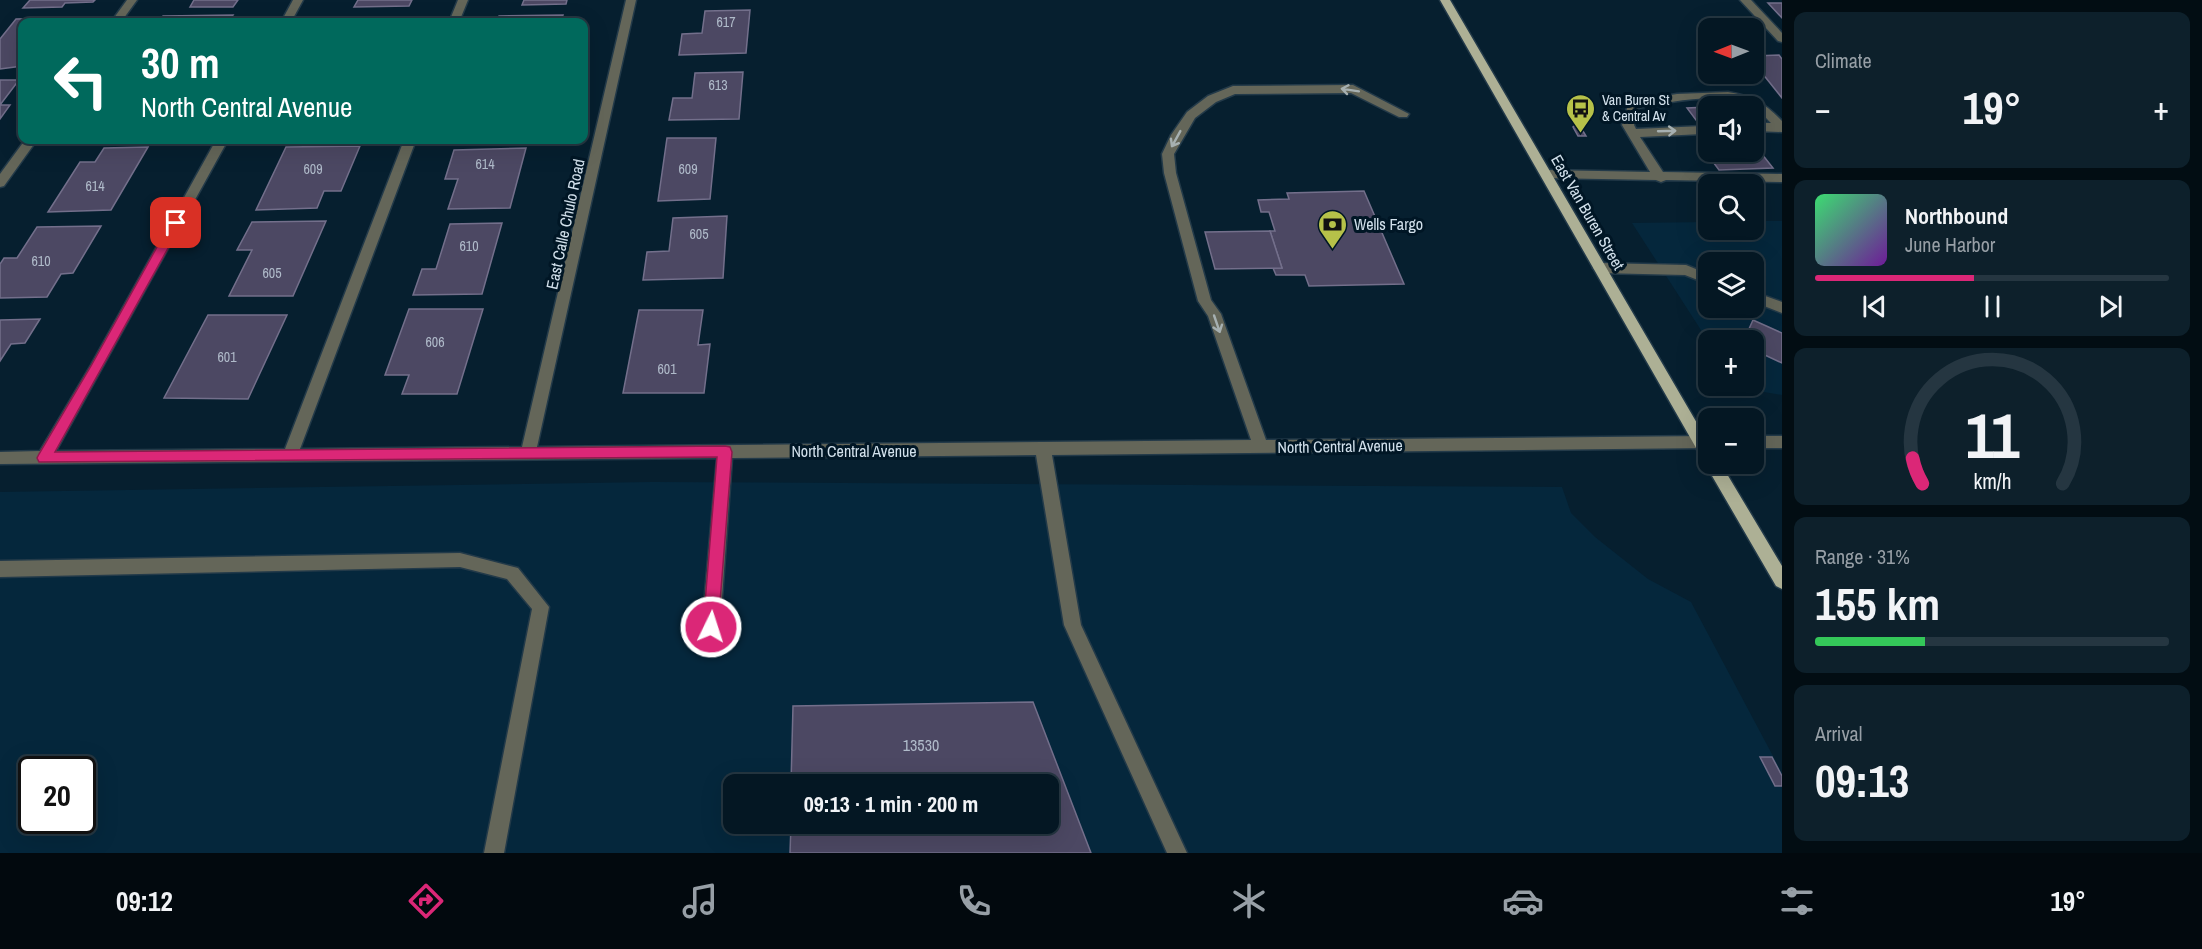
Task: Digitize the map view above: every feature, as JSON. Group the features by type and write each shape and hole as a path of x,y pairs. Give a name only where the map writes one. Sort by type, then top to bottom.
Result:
{"main road":[{"name":"East Van Buren Street","path":"1444,0 1698,433"},
{"path":"1719,474 1782,581"}],"street":[{"path":"119,18 132,0"},
{"path":"288,18 298,0"},
{"path":"456,18 463,0"},
{"name":"East Calle Chulo Road","path":"528,453 559,328 631,0"},
{"path":"1745,0 1782,39"},
{"path":"1261,447 1214,314 1205,301 1170,173 1168,154 1191,115 1212,99 1233,90 1353,89 1403,114"},
{"path":"1661,178 1631,133 1628,125 1633,105 1669,97 1742,98 1756,103 1781,127"},
{"path":"1764,127 1781,127"},
{"path":"1631,133 1698,130"},
{"path":"0,183 29,144"},
{"path":"44,458 96,369 220,144"},
{"path":"290,456 408,144"},
{"path":"1546,174 1661,178 1782,178"},
{"path":"1600,268 1686,270 1698,275"},
{"path":"1764,301 1782,308"},
{"path":"1764,442 1782,442"},
{"name":"North Central Avenue","path":"0,458 1261,447 1698,447"},
{"path":"1042,449 1072,625 1177,853"},
{"path":"711,627 725,452"},
{"path":"0,569 460,560 512,573 541,607 494,853"}],"shaded area":[{"path":"1764,221 1782,221 1782,395 1764,392 1764,330 1701,330 1632,223 1698,222 1698,240 1764,240"},
{"path":"652,482 1562,487 1571,513 1595,537 1648,579 1691,602 1782,773 1782,853 0,853 0,492"}],"building":[{"path":"30,0 95,0 65,3 62,7 23,8"},
{"path":"194,0 238,0 233,7 190,7"},
{"path":"358,0 412,0 409,6 354,7"},
{"path":"524,0 567,0 566,4 522,5"},
{"path":"1768,3 1782,3 1782,18"},
{"path":"750,10 746,53 679,55 682,34 702,33 705,11"},
{"path":"233,15 231,18 161,18 163,16"},
{"path":"563,15 562,18 498,18 499,16"},
{"path":"18,19 18,67 0,69 0,39"},
{"path":"1779,55 1782,59 1782,98 1764,76 1764,56"},
{"path":"743,72 739,119 669,120 673,98 692,98 695,73"},
{"path":"0,80 18,80 18,81 0,105"},
{"path":"0,105 10,105 0,119"},
{"path":"1698,107 1698,123 1687,108"},
{"path":"1578,123 1586,136 1578,136 1573,127"},
{"path":"667,138 716,138 710,199 658,201"},
{"path":"360,146 341,191 324,191 317,208 256,210 286,147"},
{"path":"148,147 111,210 48,212 80,162 95,162 104,148"},
{"path":"526,148 510,208 448,209 458,179 445,179 454,150"},
{"path":"1764,157 1773,168 1719,170 1713,162 1764,162"},
{"name":"Wells Fargo","path":"1364,191 1404,284 1309,286 1305,275 1276,275 1273,268 1282,268 1270,231 1275,231 1269,212 1261,212 1258,200 1289,199 1287,193"},
{"path":"727,216 723,278 643,280 647,252 669,251 673,218"},
{"path":"326,221 293,296 229,296 252,250 237,250 252,222"},
{"path":"502,223 482,294 413,295 422,269 436,269 450,224"},
{"path":"101,226 73,273 61,274 47,297 0,298 0,264 4,258 17,258 37,227"},
{"path":"1270,231 1282,268 1215,269 1205,232"},
{"path":"409,309 483,309 457,394 402,394 409,375 385,375"},
{"path":"639,310 703,310 698,345 710,344 704,393 623,393"},
{"path":"208,315 287,315 248,399 164,398"},
{"path":"40,319 25,343 11,344 0,361 0,320"},
{"path":"1753,320 1782,333 1782,363 1764,355 1764,330 1748,330"},
{"path":"1033,702 1091,853 790,853 791,834 1059,834 1059,774 791,774 793,706"},
{"path":"1760,757 1772,757 1782,776 1782,786 1775,786"}],"place":[{"name":"Van Buren St & Central Av","path":"1581,134"},
{"name":"Wells Fargo","path":"1333,250"}],"route":[{"path":"176,223 44,458 725,452 711,627"}]}
